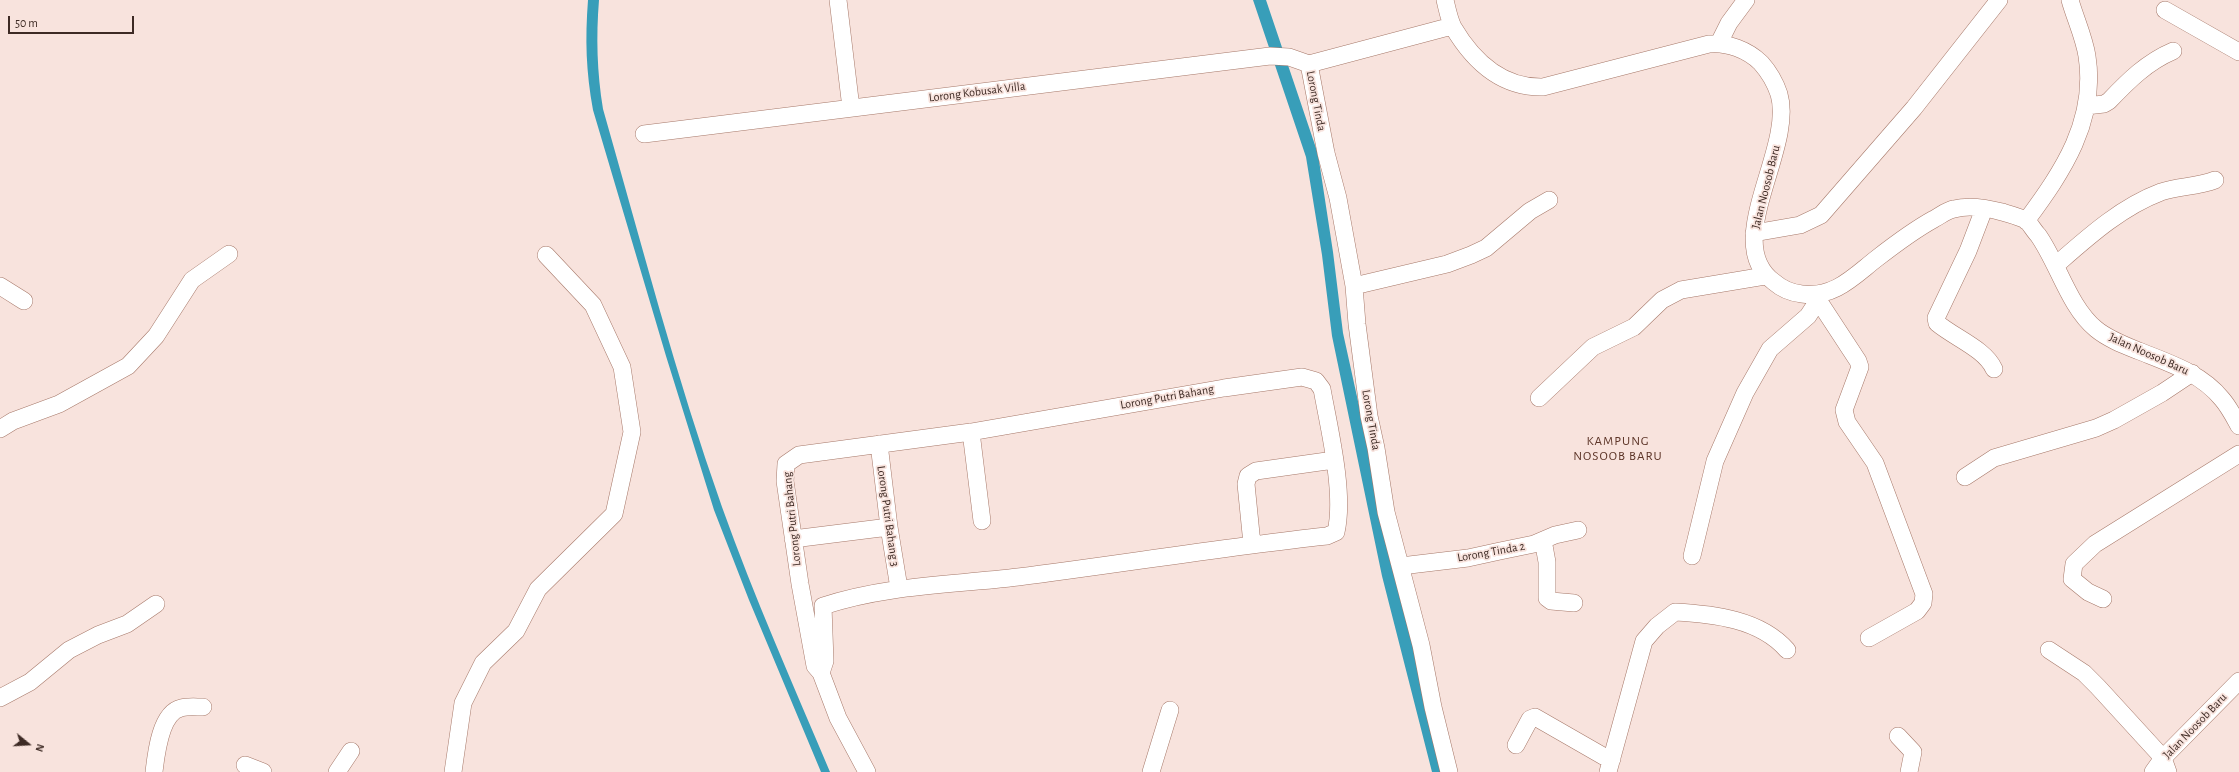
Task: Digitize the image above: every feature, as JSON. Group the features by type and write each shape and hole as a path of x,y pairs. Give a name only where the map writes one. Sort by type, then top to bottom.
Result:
{"street":[{"path":"838,0 851,108"},
{"name":"Jalan Noosob Baru","path":"1444,0 1452,26 1479,62 1496,76 1521,86 1543,87 1687,48 1719,43 1740,49 1756,58 1768,71 1779,95 1780,109 1775,154 1756,220 1754,233 1754,250 1757,265 1765,276 1779,286 1792,292 1820,297 1850,281 1876,259 1926,224 1953,209 1975,207 2003,212 2026,221 2046,247 2080,312 2095,329 2116,341 2192,373 2206,383 2222,399 2239,426"},
{"path":"1719,43 1729,23 1746,0"},
{"path":"1754,233 1800,225 1821,215 1914,108 2000,0"},
{"path":"2026,221 2062,171 2080,128 2086,106 2089,76 2086,54 2070,0"},
{"path":"2165,10 2239,52"},
{"path":"1309,64 1452,26"},
{"path":"2086,106 2104,104 2110,101 2124,85 2156,58 2173,51"},
{"name":"Lorong Kobusak Villa","path":"644,134 1270,56 1289,57 1309,64"},
{"name":"Lorong Tinda","path":"1309,64 1326,153 1338,198 1354,286 1357,324 1369,416 1386,512 1401,566 1449,772"},
{"path":"2056,265 2088,237 2139,202 2162,192 2202,185 2215,180"},
{"path":"1354,286 1447,264 1471,255 1486,248 1530,211 1549,200"},
{"path":"1984,209 1968,251 1936,318 1937,323 1951,335 1980,351 1991,362 1994,369"},
{"path":"0,429 13,421 59,404 128,366 156,336 192,280 229,254"},
{"path":"454,771 463,702 483,663 516,630 538,589 614,514 632,432 622,368 593,305 546,254"},
{"path":"1539,398 1593,347 1634,327 1662,300 1672,294 1681,290 1765,276"},
{"path":"0,286 24,301"},
{"path":"1692,556 1715,461 1745,393 1770,349 1799,325 1820,297 1860,367 1845,405 1844,410 1847,422 1875,463 1924,594 1923,603 1917,611 1869,638"},
{"path":"1965,477 1994,458 2096,428 2114,420 2162,393 2192,373"},
{"name":"Lorong Putri Bahang","path":"804,611 854,597 899,588 969,583 1252,544 1327,536 1336,532 1340,518 1334,460 1322,389 1316,381 1302,377 1224,388 971,432 799,455 786,464 785,481 793,539 804,611 815,666 821,673 838,718 867,772"},
{"path":"971,432 982,521"},
{"name":"Lorong Putri Bahang 3","path":"879,444 889,527 899,588"},
{"path":"2103,599 2088,592 2072,579 2074,564 2095,544 2239,454"},
{"path":"1252,544 1246,484 1248,476 1256,471 1334,460"},
{"path":"793,539 889,527"},
{"name":"Lorong Tinda 2","path":"1401,566 1468,558 1534,544 1555,535 1578,530"},
{"path":"1543,540 1547,562 1547,598 1550,601 1574,603"},
{"path":"0,698 30,682 69,650 98,635 127,624 156,604"},
{"path":"821,673 825,661 823,606"},
{"path":"1610,765 1644,641 1657,626 1675,612 1708,614 1744,623 1768,634 1787,650"},
{"path":"2049,650 2084,673 2098,687 2165,765"},
{"name":"Jalan Noosob Baru","path":"2153,772 2165,765 2239,681"},
{"path":"154,772 160,736 167,718 180,708 203,707"},
{"path":"1152,772 1170,710"},
{"path":"1516,745 1530,719 1535,717 1603,756 1610,765"},
{"path":"1898,736 1913,752 1909,772"},
{"path":"336,772 351,751"},
{"path":"245,765 263,772"}],"water":[{"path":"588,0 599,0 599,82 603,109 689,409 722,507 747,574 830,772 821,772 749,600 714,510 666,356 593,110 587,55"},
{"path":"1253,0 1266,0 1318,154 1333,252 1343,333 1396,574 1446,772 1432,772 1382,576 1332,336 1322,255 1306,157"}],"district":[{"name":"KAMPUNG NOSOOB BARU","path":"1618,448"}]}
